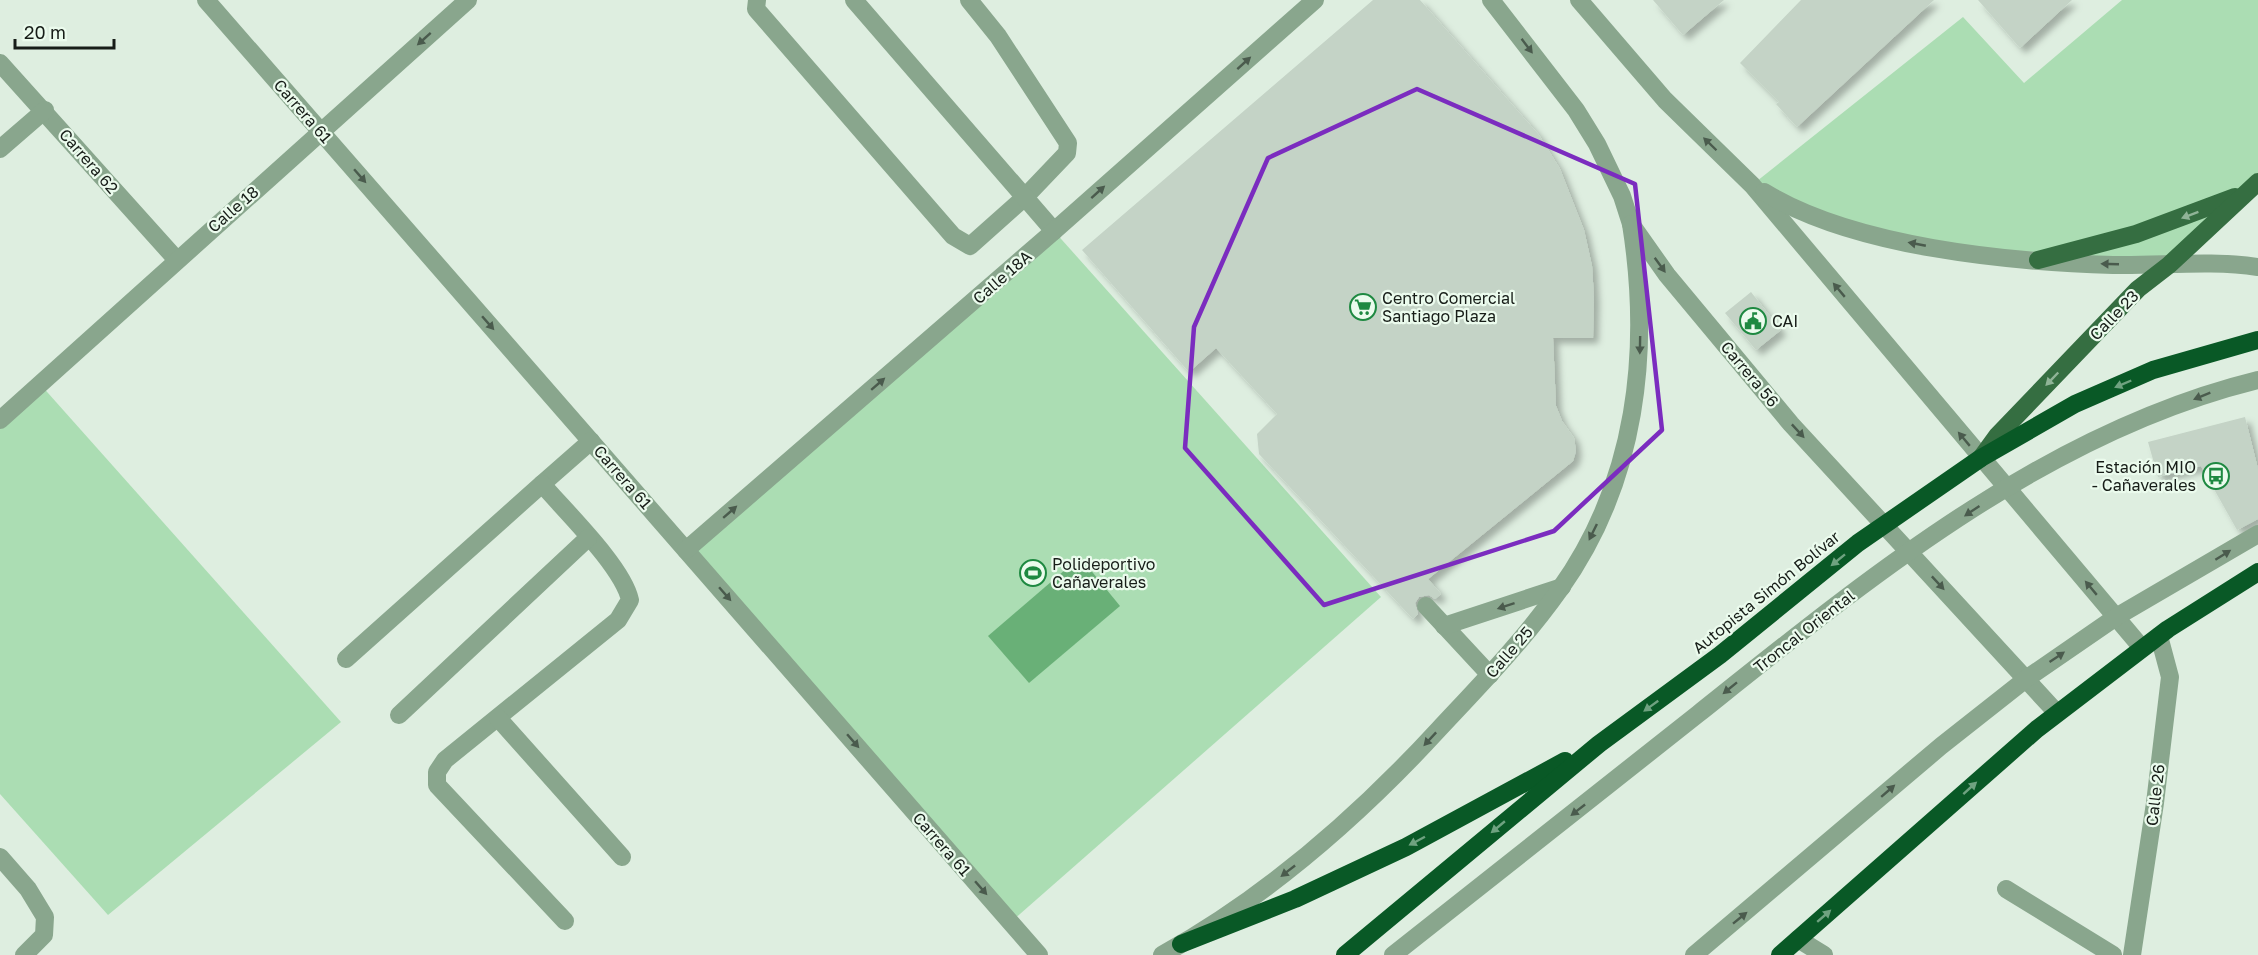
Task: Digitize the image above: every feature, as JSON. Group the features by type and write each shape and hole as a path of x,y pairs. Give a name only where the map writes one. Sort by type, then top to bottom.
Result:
{"highway":[{"name":"Autopista Simón Bolívar","path":"1345,955 1599,744 1720,655 1884,524 1981,458 2075,404 2153,370 2258,340"},
{"path":"1780,955 2057,713 2159,636 2258,572"},
{"path":"1181,944 1295,899 1406,847 1599,744"}],"main road":[{"path":"2038,260 2136,234 2251,187"},
{"name":"Calle 23","path":"1981,458 1997,436 2138,289 2169,265 2251,187"}],"street":[{"name":"Carrera 61","path":"206,0 1039,955"},
{"name":"Calle 18","path":"0,420 468,0"},
{"path":"757,0 756,9 953,237 970,246 1025,197 1066,153 1068,143 998,36 969,0"},
{"path":"854,0 1054,231"},
{"name":"Calle 18A","path":"686,550 1054,231 1315,0"},
{"name":"Carrera 56","path":"1491,0 1581,118 1622,196 1631,224 1667,275 1791,424 2057,713"},
{"path":"1579,0 1665,100 1752,185 2142,648"},
{"name":"Carrera 62","path":"0,63 45,110 176,260"},
{"path":"0,149 45,110"},
{"path":"1752,185 1789,208 1830,223 1968,253 2038,260 2169,265 2233,263 2258,267"},
{"name":"Calle 25","path":"1162,955 1288,872 1385,787 1490,675 1562,587 1583,552 1604,506 1627,438 1635,398 1641,312 1631,224"},
{"name":"Troncal Oriental","path":"1393,955 1884,568 2042,466 2119,429 2215,390 2258,380"},
{"path":"346,659 591,441"},
{"path":"542,484 627,585 630,600 618,620 445,760 437,772 437,785 565,921"},
{"path":"1694,955 1941,746 2026,679 2115,617 2258,534"},
{"path":"399,715 588,538"},
{"path":"1444,626 1562,587"},
{"path":"1426,606 1490,675"},
{"name":"Calle 26","path":"2132,955 2155,803 2170,677 2159,636"},
{"path":"498,718 622,857"},
{"path":"0,857 28,890 45,917 44,935 24,955"},
{"path":"2006,889 2113,955"},
{"path":"1798,939 1824,955"}],"highlighted area":[{"path":"1417,89 1635,184 1662,430 1554,531 1324,605 1185,448 1194,327 1268,158"}],"shaded area":[{"path":"2122,0 2258,0 2258,182 2169,265 1898,240 1752,185 1963,17 2024,83"},
{"name":"Polideportivo Cañaverales","path":"1054,231 1381,597 1011,922 686,550"},
{"path":"40,384 341,722 108,915 0,794 0,420"},
{"path":"1080,557 1120,606 1029,683 988,636"}],"building":[{"name":"Centro Comercial Santiago Plaza","path":"1373,0 1420,0 1539,135 1560,169 1584,230 1592,266 1593,338 1553,338 1556,406 1562,421 1574,438 1576,451 1573,461 1428,579 1441,594 1435,599 1429,595 1419,597 1415,603 1418,614 1413,619 1259,454 1257,434 1277,414 1216,348 1189,372 1082,250"},
{"path":"1653,0 1724,0 1683,35"},
{"path":"1801,0 1934,0 1797,127 1776,104 1779,102 1740,63"},
{"path":"1978,0 2072,0 2020,48"},
{"name":"CAI","path":"1751,292 1781,330 1756,350 1725,313"},
{"path":"2245,417 2258,469 2258,519 2237,530 2201,466 2158,477 2148,442"}],"place":[{"name":"Centro Comercial Santiago Plaza","path":"1363,307"},
{"name":"CAI","path":"1753,321"},
{"name":"Estación MIO - Cañaverales","path":"2216,476"},
{"name":"Polideportivo Cañaverales","path":"1033,573"}]}
